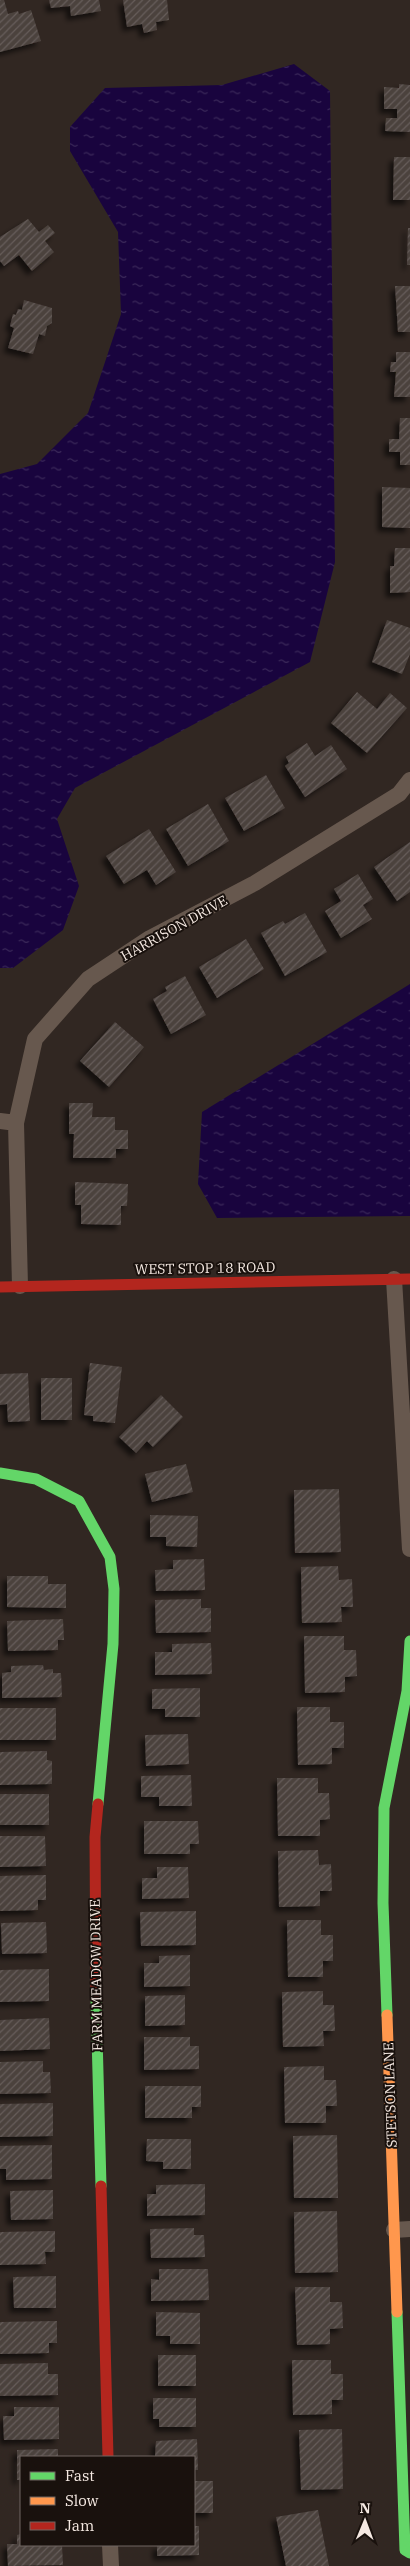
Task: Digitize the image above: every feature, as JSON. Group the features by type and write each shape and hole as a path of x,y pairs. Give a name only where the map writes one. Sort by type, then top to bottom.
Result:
{"street":[{"name":"HARRISON DRIVE","path":"20,1286 8,1122 35,1039 88,979 150,938 272,872 399,794 410,780"},
{"name":"WEST STOP 18 ROAD","path":"0,1288 20,1286 402,1279"},
{"path":"402,1279 410,1549"},
{"name":"FARM MEADOW DRIVE","path":"0,1473 36,1479 80,1502 110,1557 114,1589 113,1644 95,1837 94,1923 108,2456"},
{"name":"STETSON LANE","path":"408,2552 402,2230 383,1903 384,1808 406,1691 410,1642"},
{"path":"110,2546 111,2566"}],"water":[{"path":"294,64 330,91 335,562 310,662 75,788 57,819 79,886 63,930 13,968 0,968 0,474 37,464 88,413 121,314 118,232 70,151 70,127 105,88 222,85"},
{"path":"410,984 410,1216 217,1218 198,1184 202,1112"}],"building":[{"path":"0,0 4,0 8,14 18,11 19,14 31,10 41,41 0,52"},
{"path":"49,0 99,0 101,11 71,16 70,6 51,8"},
{"path":"123,0 167,0 169,20 156,22 157,30 144,33 142,24 127,27"},
{"path":"399,84 410,85 410,132 385,131 386,118 397,118 397,109 384,109 384,87 399,88"},
{"path":"394,157 410,157 410,200 393,200"},
{"path":"28,219 39,232 48,225 55,233 45,241 54,252 32,271 19,255 4,266 0,261 0,237"},
{"path":"408,228 410,228 410,265 407,265"},
{"path":"395,286 410,286 410,332 398,332"},
{"path":"24,300 52,308 52,323 47,326 45,336 39,334 33,354 8,348 14,328 10,326 13,314 16,315 18,309 22,310"},
{"path":"396,352 410,352 410,397 394,397 396,372 390,372 391,362 396,362"},
{"path":"400,418 410,418 410,465 400,465 400,452 389,452 389,439 399,439"},
{"path":"382,487 410,488 410,528 382,527"},
{"path":"395,548 410,548 410,592 390,593 390,566 394,566"},
{"path":"387,620 410,628 410,654 402,674 372,662"},
{"path":"357,692 377,709 390,693 407,708 367,753 331,723"},
{"path":"307,743 315,756 331,745 347,769 305,797 285,766 289,763 286,757"},
{"path":"266,775 285,808 244,831 225,798"},
{"path":"208,804 229,841 188,866 166,829"},
{"path":"149,829 176,872 156,885 147,870 124,884 106,856"},
{"path":"410,842 410,892 397,901 374,867"},
{"path":"358,874 373,899 363,905 372,919 341,938 325,911 341,901 334,889"},
{"path":"305,913 327,952 285,976 261,933 283,921 285,924"},
{"path":"246,939 264,969 217,998 199,967"},
{"path":"185,976 206,1015 171,1034 153,999 167,991 165,987"},
{"path":"115,1022 144,1047 109,1087 80,1061"},
{"path":"69,1103 93,1103 92,1117 115,1117 115,1130 128,1130 128,1149 116,1149 116,1158 73,1158 74,1134 69,1134"},
{"path":"75,1182 128,1184 127,1206 121,1206 121,1225 81,1224 81,1205 75,1205"},
{"path":"90,1363 122,1367 115,1423 93,1421 93,1416 84,1415"},
{"path":"28,1373 30,1421 8,1422 7,1404 0,1405 0,1374"},
{"path":"41,1378 72,1378 72,1420 41,1420"},
{"path":"161,1395 183,1417 153,1447 147,1441 136,1453 119,1437"},
{"path":"186,1464 193,1492 152,1502 145,1474"},
{"path":"339,1489 341,1552 295,1553 294,1490"},
{"path":"150,1515 198,1516 197,1547 166,1546 166,1537 150,1537"},
{"path":"204,1559 205,1590 156,1591 155,1570 173,1569 173,1560"},
{"path":"338,1566 339,1580 352,1579 353,1607 341,1607 342,1622 302,1623 301,1567"},
{"path":"7,1576 48,1576 48,1584 66,1584 66,1608 7,1607"},
{"path":"201,1599 201,1608 211,1608 211,1632 156,1633 155,1600"},
{"path":"63,1619 64,1640 58,1640 58,1650 8,1651 7,1621"},
{"path":"304,1636 344,1636 344,1650 356,1650 357,1676 345,1677 345,1692 305,1693"},
{"path":"211,1643 212,1674 155,1675 155,1652 172,1652 172,1644"},
{"path":"43,1665 44,1670 53,1669 53,1673 61,1673 62,1697 2,1698 2,1673 11,1672 11,1666"},
{"path":"200,1688 200,1717 165,1717 165,1709 152,1709 152,1689"},
{"path":"297,1707 330,1707 330,1722 344,1722 344,1748 332,1748 332,1764 298,1765"},
{"path":"0,1708 56,1708 56,1740 0,1740"},
{"path":"188,1734 189,1764 146,1766 145,1735"},
{"path":"47,1751 47,1760 52,1761 52,1784 0,1785 0,1752"},
{"path":"191,1775 192,1806 159,1806 159,1797 141,1797 141,1776"},
{"path":"277,1778 318,1778 318,1793 329,1793 330,1819 320,1820 320,1836 278,1836"},
{"path":"0,1794 49,1794 49,1825 0,1825"},
{"path":"144,1821 198,1821 199,1844 190,1844 190,1854 144,1854"},
{"path":"0,1836 45,1836 46,1866 0,1867"},
{"path":"318,1850 319,1865 331,1864 332,1891 320,1891 320,1906 279,1907 278,1851"},
{"path":"157,1867 188,1867 189,1898 142,1899 142,1878 157,1878"},
{"path":"46,1875 46,1900 38,1900 38,1910 0,1911 0,1876"},
{"path":"196,1911 196,1945 141,1946 140,1912"},
{"path":"287,1920 321,1920 321,1935 333,1935 333,1961 323,1961 323,1977 288,1977"},
{"path":"46,1922 47,1953 2,1954 1,1923"},
{"path":"190,1955 190,1986 144,1987 144,1963 159,1963 159,1956"},
{"path":"49,1969 49,2001 0,2002 0,1970"},
{"path":"323,1991 323,2005 334,2005 335,2031 323,2031 324,2046 283,2047 282,1992"},
{"path":"185,1995 185,2025 145,2026 145,1996"},
{"path":"49,2018 50,2049 0,2051 0,2020"},
{"path":"144,2037 190,2037 190,2046 199,2046 199,2069 144,2070"},
{"path":"43,2061 43,2072 50,2072 51,2093 0,2094 0,2062"},
{"path":"324,2066 324,2080 336,2080 337,2106 326,2106 326,2123 285,2123 284,2067"},
{"path":"145,2086 201,2086 201,2107 192,2107 192,2118 145,2118"},
{"path":"53,2103 53,2136 0,2137 0,2104"},
{"path":"337,2135 338,2198 294,2198 293,2136"},
{"path":"147,2139 191,2139 191,2169 163,2169 163,2162 146,2161"},
{"path":"52,2145 52,2179 6,2180 6,2169 0,2169 0,2146"},
{"path":"205,2184 205,2215 147,2216 147,2194 156,2194 156,2185"},
{"path":"53,2190 53,2219 11,2220 10,2191"},
{"path":"337,2211 338,2272 295,2273 294,2212"},
{"path":"194,2228 194,2235 204,2235 205,2257 151,2258 150,2229"},
{"path":"55,2231 55,2252 45,2252 46,2264 0,2265 0,2232"},
{"path":"159,2269 208,2269 209,2300 151,2301 151,2279 159,2280"},
{"path":"56,2276 56,2308 14,2308 13,2277"},
{"path":"295,2287 330,2287 330,2302 342,2302 343,2328 330,2329 330,2344 297,2345"},
{"path":"156,2312 200,2313 200,2344 170,2344 170,2336 156,2336"},
{"path":"57,2321 57,2343 49,2343 49,2353 0,2354 0,2322"},
{"path":"158,2355 196,2355 196,2386 158,2386"},
{"path":"292,2360 331,2360 331,2374 343,2374 343,2400 332,2400 332,2414 293,2415"},
{"path":"48,2363 48,2374 58,2374 58,2395 0,2396 0,2364"},
{"path":"153,2398 196,2398 196,2427 159,2427 159,2419 153,2419"},
{"path":"14,2407 59,2407 59,2439 4,2440 3,2416 14,2416"},
{"path":"342,2429 343,2489 301,2490 299,2430"},
{"path":"197,2439 198,2470 195,2470 195,2456 155,2456 156,2441"},
{"path":"58,2449 58,2456 20,2456 20,2480 17,2480 17,2450"},
{"path":"195,2481 213,2481 213,2513 195,2513"},
{"path":"318,2510 329,2566 286,2566 276,2517"},
{"path":"195,2526 199,2526 199,2555 157,2556 157,2546 195,2546"},
{"path":"20,2534 20,2546 62,2546 63,2565 8,2566 7,2544 17,2544 17,2535"}],"traffic: fast":[{"path":"0,1473 36,1479 79,1501 110,1557 114,1589 113,1644 98,1804"},
{"path":"387,2015 383,1903 384,1808 407,1691 410,1641"},
{"path":"96,1998 101,2186"},
{"path":"397,2312 405,2550 410,2553"}],"traffic: slow":[{"path":"387,2015 397,2312"}],"traffic: jam":[{"path":"0,1287 410,1279"},
{"path":"96,1998 95,1837 98,1804"},
{"path":"101,2186 108,2456"}]}
